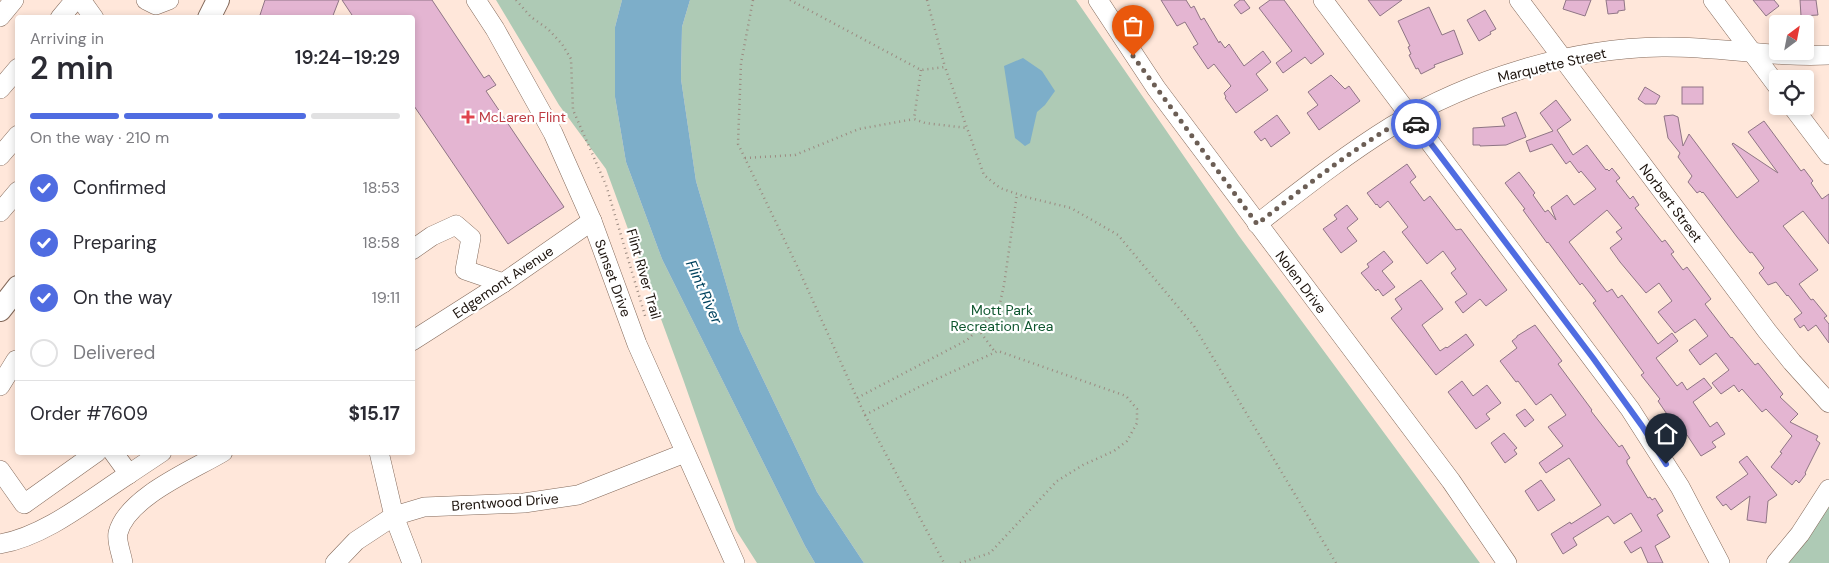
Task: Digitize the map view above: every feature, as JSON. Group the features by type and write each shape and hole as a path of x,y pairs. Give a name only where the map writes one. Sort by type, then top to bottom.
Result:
{"main road":[{"path":"210,15 218,0"},
{"path":"0,310 15,291"}],"street":[{"path":"0,17 14,0"},
{"path":"62,15 75,0"},
{"path":"81,0 92,15"},
{"path":"146,0 156,5 169,0"},
{"name":"Sunset Drive","path":"476,0 495,28 553,134 592,221 637,344 734,563"},
{"name":"Nolen Drive","path":"1098,0 1156,88 1451,481 1507,563"},
{"path":"1324,0 1642,426 1680,487 1720,563"},
{"name":"Norbert Street","path":"1518,0 1792,362 1829,403"},
{"path":"1712,0 1769,75"},
{"name":"Marquette Street","path":"1257,224 1347,156 1410,116 1448,97 1514,72 1595,53 1661,47 1829,55"},
{"path":"0,89 15,72"},
{"path":"1799,115 1829,155"},
{"path":"0,156 15,139"},
{"path":"0,212 15,194"},
{"name":"Edgemont Avenue","path":"415,339 503,283 592,221"},
{"path":"415,248 432,236 456,225 471,238 465,270 503,283"},
{"path":"0,386 15,363"},
{"name":"Brentwood Drive","path":"335,563 356,541 394,516 424,507 524,503 578,496 684,453"},
{"path":"115,455 129,474"},
{"path":"0,544 15,542 40,532 158,455"},
{"path":"124,563 118,534 128,514 146,496 218,455"},
{"path":"380,455 394,516 412,563"},
{"path":"0,470 24,504 84,456"},
{"path":"1776,563 1807,524 1829,490"}],"path":[{"name":"Flint River Trail","path":"516,0 531,17 548,29 562,44 570,59 573,110 606,185 646,319"},
{"path":"753,0 741,63 738,144 798,268 865,415 944,563"},
{"path":"790,0 922,70 945,67"},
{"path":"928,0 945,67 984,175 1000,188 1071,208 1118,236 1194,326 1336,563"},
{"path":"914,119 922,70"},
{"path":"744,158 795,155 859,130 914,119 925,123 968,128"},
{"path":"857,398 966,340 989,318 1000,303 1017,194"},
{"path":"978,329 996,352"},
{"path":"865,415 998,351 1126,396 1137,409 1137,423 1127,441 1114,451 1083,465 1057,480 990,553 960,563"}],"green space":[{"path":"496,0 622,0 615,27 615,97 626,162 662,259 815,563 757,563 736,530 606,169 559,105"},
{"name":"Mott Park Recreation Area","path":"690,0 1076,0 1239,236 1480,563 864,563 817,492 740,331 696,181 681,79 682,27"},
{"path":"1829,505 1829,563 1788,563 1812,533"}],"water":[{"name":"Flint River","path":"622,0 690,0 682,27 681,79 696,181 740,331 817,492 864,563 815,563 662,259 626,162 615,97 615,27"},
{"path":"1023,58 1042,71 1055,91 1045,105 1037,112 1030,143 1025,146 1015,138 1004,66"}],"building":[{"path":"265,0 339,0 333,15 260,15"},
{"path":"342,0 432,0 484,78 489,75 496,85 486,91 564,207 508,244 415,107 415,15 352,15"},
{"path":"1161,0 1186,0 1191,8 1194,6 1201,20 1204,18 1219,43 1220,41 1225,48 1229,44 1244,66 1263,51 1271,62 1256,74 1268,90 1236,113 1225,98 1224,93 1231,86 1214,64 1208,69 1193,47 1198,44 1185,22 1177,26"},
{"path":"1240,0 1244,0 1250,8 1241,14 1234,5"},
{"path":"1270,0 1284,0 1324,54 1311,64 1305,57 1283,73 1276,63 1292,51 1259,8"},
{"path":"1368,0 1402,0 1380,16"},
{"path":"1566,0 1591,0 1585,16 1563,9"},
{"path":"1606,0 1624,0 1625,10 1608,14"},
{"path":"1753,0 1774,0 1779,6 1766,16"},
{"path":"1800,0 1816,0 1818,15 1801,15"},
{"path":"1429,7 1442,35 1454,30 1463,54 1434,65 1435,67 1421,74 1418,68 1416,69 1409,55 1411,54 1408,47 1410,46 1398,21"},
{"path":"1485,10 1496,29 1479,41 1467,20"},
{"path":"1331,75 1345,89 1349,86 1360,101 1319,130 1307,113 1318,105 1308,92"},
{"path":"1645,87 1660,96 1656,104 1645,104 1638,99"},
{"path":"1682,87 1703,87 1703,104 1682,104"},
{"path":"1556,100 1571,120 1557,130 1573,155 1587,145 1606,170 1609,171 1612,168 1620,178 1616,181 1630,199 1633,196 1639,205 1635,208 1662,242 1665,240 1674,252 1671,254 1683,270 1687,267 1711,299 1705,304 1731,338 1755,365 1758,363 1783,394 1780,397 1798,414 1790,422 1818,436 1816,440 1820,443 1806,474 1799,483 1796,480 1792,485 1771,467 1792,436 1766,409 1762,412 1742,389 1739,392 1734,385 1721,394 1712,383 1729,370 1716,353 1700,365 1689,350 1708,336 1695,319 1675,333 1658,312 1672,301 1659,283 1646,293 1610,248 1622,239 1616,232 1622,228 1607,210 1569,242 1607,292 1612,289 1618,298 1622,295 1658,344 1672,333 1678,341 1656,358 1677,386 1682,382 1687,390 1704,378 1712,388 1693,402 1710,427 1717,422 1725,434 1712,442 1716,447 1701,456 1687,435 1681,436 1658,401 1660,399 1641,375 1644,373 1593,303 1596,301 1582,283 1580,285 1547,243 1505,183 1519,172 1535,193 1533,195 1545,212 1548,210 1556,220 1551,207 1567,195 1574,205 1596,189 1581,171 1579,173 1570,161 1566,164 1552,144 1530,152 1526,141 1553,131 1540,113"},
{"path":"1516,112 1526,137 1506,145 1473,145 1473,128 1505,126 1502,118"},
{"path":"1277,115 1290,133 1271,147 1265,138 1261,141 1254,132"},
{"path":"1673,115 1678,117 1683,146 1689,134 1737,198 1759,181 1733,143 1778,173 1748,132 1764,121 1801,171 1804,169 1813,181 1811,183 1822,199 1829,194 1829,244 1803,211 1783,226 1818,270 1799,284 1811,300 1813,299 1827,316 1824,318 1829,324 1829,343 1816,325 1808,331 1804,325 1800,328 1794,319 1802,313 1776,282 1768,285 1759,273 1764,268 1752,252 1750,253 1703,192 1697,193 1688,182 1692,176 1678,157 1680,153 1668,138 1664,116"},
{"path":"1407,164 1416,177 1410,182 1424,201 1430,196 1456,230 1461,229 1507,290 1486,306 1480,299 1463,313 1455,302 1467,294 1451,273 1456,269 1443,251 1427,264 1402,232 1408,227 1388,201 1380,208 1367,193"},
{"path":"1347,205 1358,219 1347,228 1357,241 1341,253 1323,229 1337,219 1334,215"},
{"path":"1384,251 1393,262 1382,271 1395,287 1383,296 1378,289 1376,291 1361,273 1369,267 1367,264"},
{"path":"1421,280 1443,309 1422,325 1440,351 1466,334 1474,345 1436,375 1391,318 1402,309 1395,299"},
{"path":"1535,325 1562,361 1558,364 1591,411 1619,447 1622,445 1630,458 1627,460 1627,463 1648,498 1650,497 1652,500 1655,498 1663,511 1657,515 1670,537 1655,546 1663,563 1648,563 1641,547 1631,553 1624,542 1642,531 1631,513 1614,524 1608,516 1573,538 1577,545 1563,554 1551,534 1601,505 1569,458 1546,473 1539,463 1563,446 1548,427 1566,415 1551,394 1536,405 1500,361 1517,348 1512,341"},
{"path":"1462,381 1473,396 1487,385 1501,403 1486,414 1490,419 1476,429 1448,392"},
{"path":"1525,409 1534,420 1525,427 1516,415"},
{"path":"1504,433 1517,448 1514,450 1517,454 1505,463 1491,443"},
{"path":"1747,456 1777,495 1768,501 1766,523 1747,520 1750,496 1731,510 1726,504 1723,506 1716,497 1748,474 1739,462"},
{"path":"1541,480 1555,500 1538,511 1525,491"}],"way so far":[{"path":"1133,56 1257,224 1347,156 1391,127 1410,116 1416,124"}],"place":[{"name":"McLaren Flint","path":"468,117"}],"route":[{"path":"1416,124 1593,358 1642,426 1666,464"}]}
